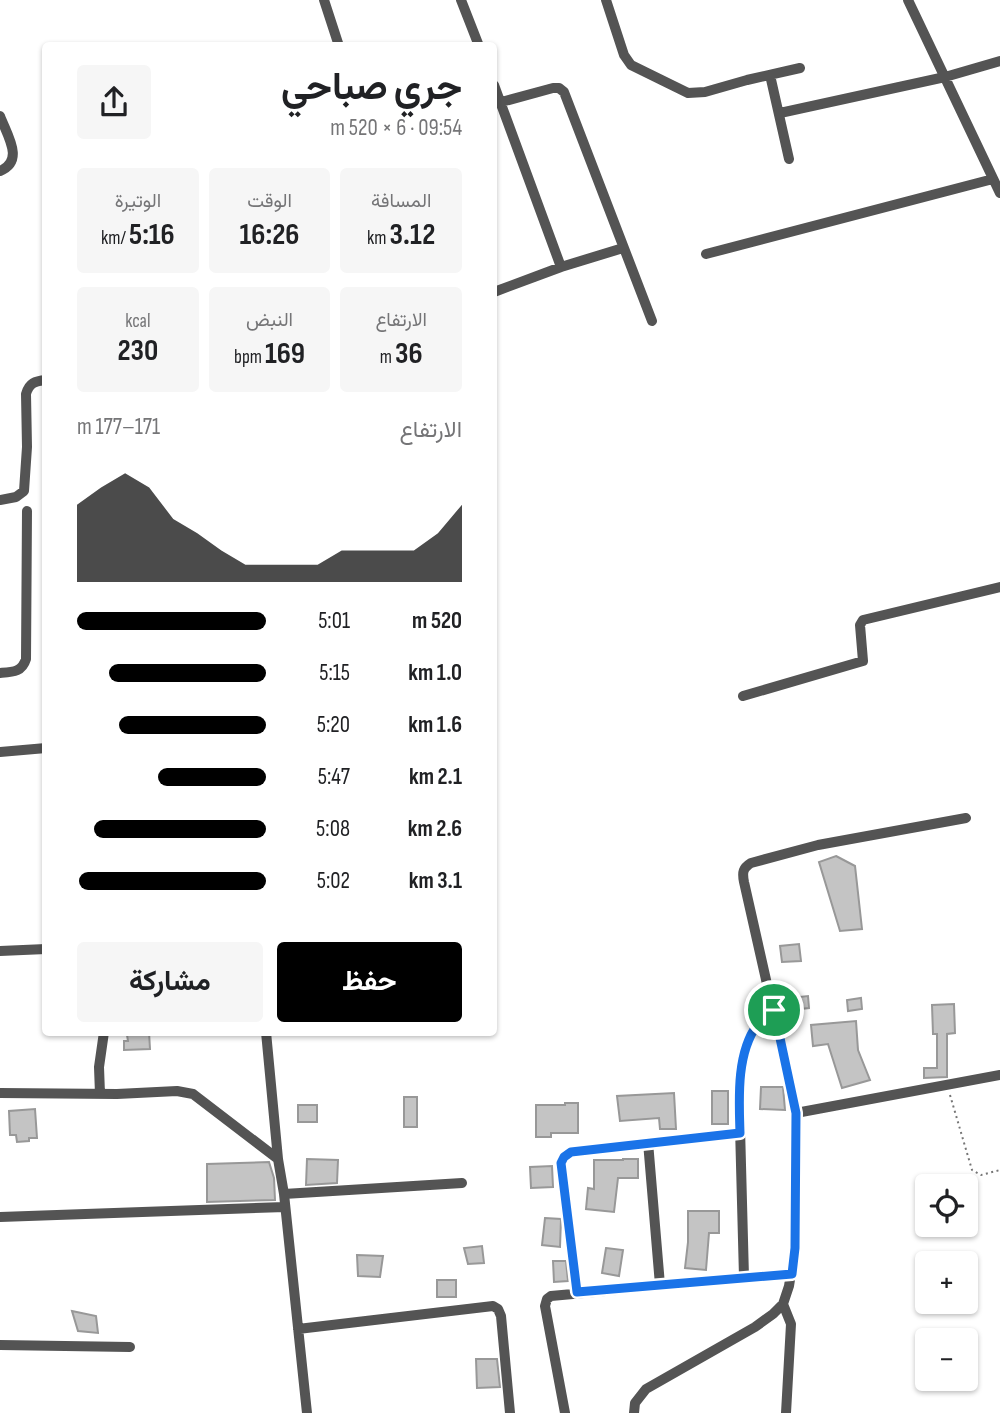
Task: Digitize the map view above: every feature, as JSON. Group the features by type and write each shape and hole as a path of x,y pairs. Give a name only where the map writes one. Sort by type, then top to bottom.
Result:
{"street":[{"path":"324,0 338,42"},
{"path":"461,0 477,42"},
{"path":"606,0 619,43 631,65 688,93 705,92 800,68"},
{"path":"908,0 1000,192"},
{"path":"780,113 945,77 1000,61"},
{"path":"770,75 789,159"},
{"path":"561,267 497,103 553,88 565,92 652,321"},
{"path":"0,116 13,153 13,162 0,171"},
{"path":"706,254 993,179"},
{"path":"497,291 623,248"},
{"path":"0,500 16,497 24,491 26,394 28,386 42,380"},
{"path":"0,673 16,671 23,667 26,659 26,511"},
{"path":"743,696 863,661 860,625 863,620 1000,587"},
{"path":"0,752 42,748"},
{"path":"634,1413 635,1403 646,1389 755,1327 783,1304 792,1274 795,1248 796,1113 742,874 744,868 751,863 818,845 966,818"},
{"path":"0,951 42,948"},
{"path":"744,1277 739,1090 742,1064 757,1025 774,1010"},
{"path":"100,1094 99,1067 103,1036"},
{"path":"267,1036 278,1159 307,1413"},
{"path":"796,1113 1000,1074"},
{"path":"0,1093 100,1094 177,1091 193,1094 278,1159"},
{"path":"577,1292 561,1163 564,1157 571,1152 740,1133"},
{"path":"648,1142 660,1285"},
{"path":"284,1194 463,1183"},
{"path":"0,1217 285,1207"},
{"path":"565,1413 545,1306 551,1296 792,1274"},
{"path":"783,1304 791,1324 786,1413"},
{"path":"298,1329 493,1306 501,1315 510,1413"},
{"path":"0,1345 130,1347"}],"path":[{"path":"946,1083 972,1170 981,1175 1000,1170"}],"building":[{"path":"836,856 855,866 862,929 840,931 819,862"},
{"path":"799,944 801,961 782,962 780,946"},
{"path":"808,996 809,1008 792,1010 791,998"},
{"path":"861,998 862,1009 848,1011 847,1000"},
{"path":"954,1004 955,1033 947,1034 947,1077 924,1078 924,1068 937,1068 937,1034 933,1034 932,1005"},
{"path":"856,1021 858,1050 870,1080 842,1088 828,1044 813,1046 811,1025"},
{"path":"127,1036 149,1036 150,1049 124,1050 124,1041 128,1041"},
{"path":"761,1087 783,1087 785,1110 760,1109"},
{"path":"712,1091 728,1091 728,1124 712,1124"},
{"path":"674,1093 676,1129 660,1129 659,1118 620,1121 617,1096"},
{"path":"404,1097 417,1097 417,1127 404,1127"},
{"path":"578,1103 578,1133 551,1133 551,1137 536,1137 536,1105"},
{"path":"298,1105 317,1105 317,1122 298,1122"},
{"path":"35,1109 37,1138 17,1142 16,1135 10,1135 9,1111"},
{"path":"307,1159 338,1160 337,1183 306,1185"},
{"path":"638,1159 638,1178 618,1178 614,1212 586,1209 588,1188 594,1189 594,1160"},
{"path":"269,1162 274,1178 275,1200 207,1202 207,1164"},
{"path":"552,1166 553,1187 531,1188 530,1167"},
{"path":"688,1211 719,1211 719,1233 709,1233 706,1270 685,1268"},
{"path":"545,1218 561,1219 560,1247 542,1245"},
{"path":"482,1246 484,1263 468,1264 464,1248"},
{"path":"606,1248 623,1250 619,1276 602,1273"},
{"path":"357,1255 383,1256 380,1277 358,1276"},
{"path":"553,1261 566,1261 568,1281 554,1282"},
{"path":"437,1280 456,1280 456,1297 437,1297"},
{"path":"72,1311 96,1316 98,1333 78,1331"},
{"path":"476,1359 497,1359 500,1387 477,1388"}],"route":[{"path":"774,1010 796,1113 795,1248 792,1274 577,1292 561,1163 564,1157 571,1152 740,1133 739,1090 742,1064 757,1025 774,1010"}]}
